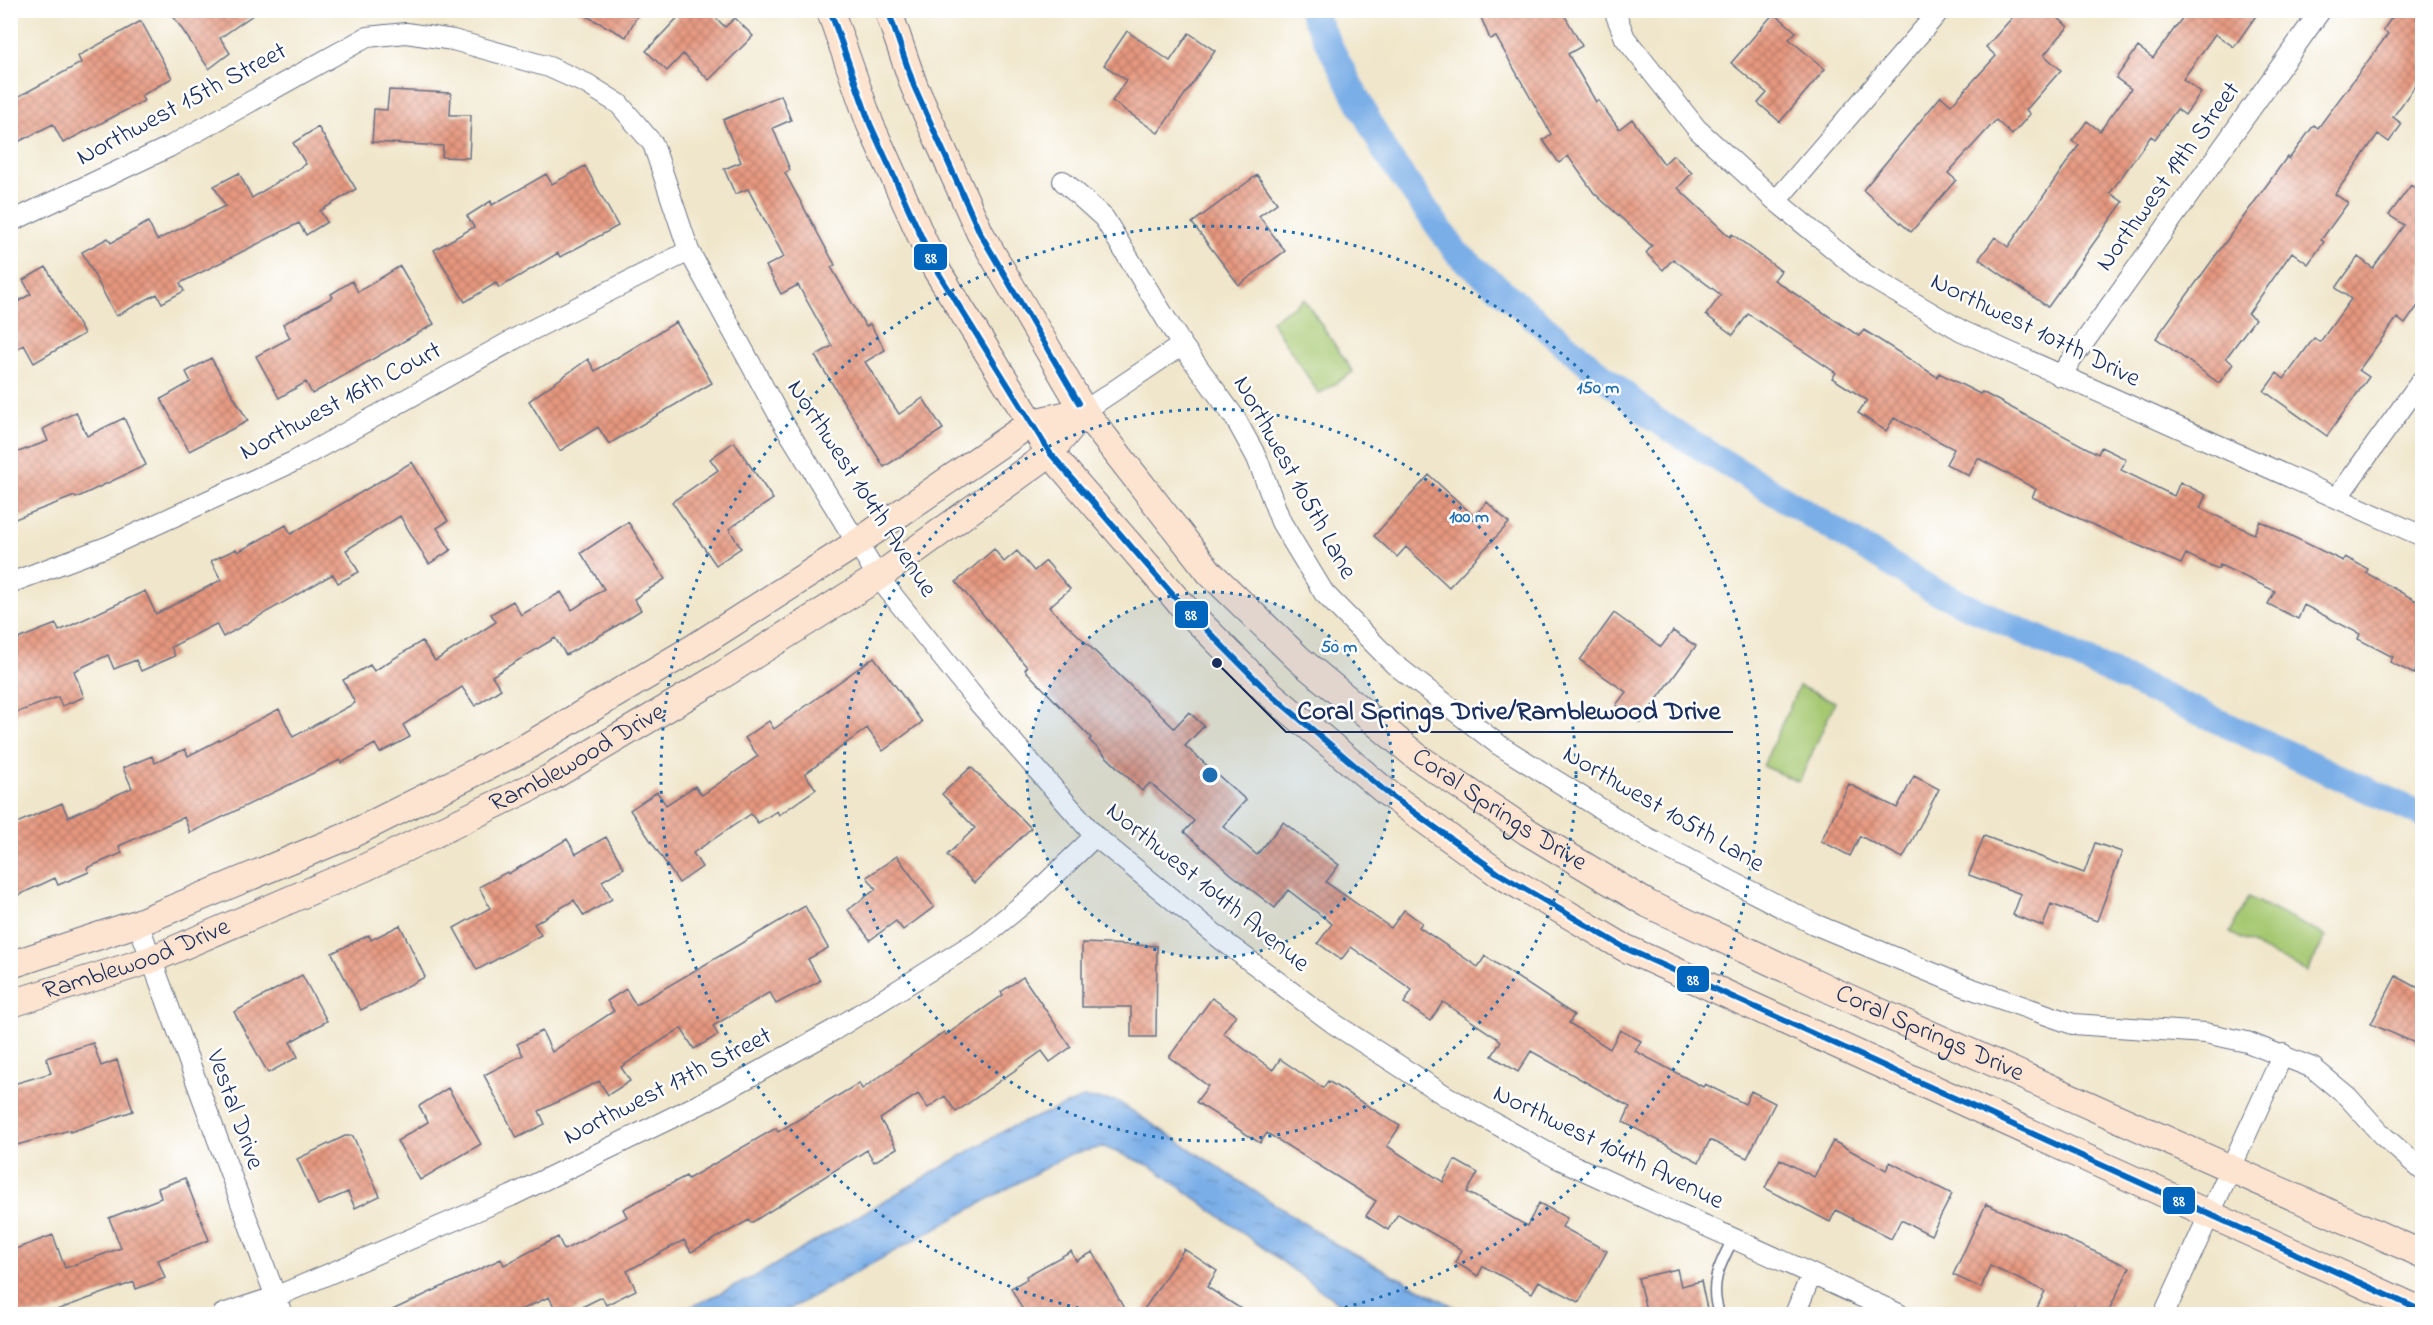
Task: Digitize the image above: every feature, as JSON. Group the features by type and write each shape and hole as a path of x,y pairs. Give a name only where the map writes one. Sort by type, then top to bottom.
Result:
{"main road":[{"name":"Coral Springs Drive","path":"830,10 870,124 936,268 1050,453 1179,602 1268,692 1386,792 1498,873 1625,948 2422,1311"},
{"name":"Coral Springs Drive","path":"888,10 914,86 980,233 1084,411 1210,573 1300,660 1416,756 1528,832 1648,904 1833,991 2422,1254"},
{"name":"Ramblewood Drive","path":"10,965 138,923 350,835 528,746 695,647 857,543 1031,423 1084,411"},
{"name":"Ramblewood Drive","path":"10,1004 150,960 364,868 548,779 716,679 878,577 1050,453 1084,411"}],"street":[{"name":"Northwest 107th Drive","path":"1614,10 1625,38 1697,129 1776,201 1863,273 1962,331 2422,536"},
{"path":"1776,201 1940,10"},
{"name":"Northwest 19th Street","path":"2060,376 2321,10"},
{"name":"Northwest 15th Street","path":"10,222 169,147 367,38 406,33 453,40 549,67 587,84"},
{"name":"Northwest 104th Avenue","path":"587,84 619,104 653,144 689,251 782,421 878,577 977,701 1095,836 1222,940 1324,1016 1446,1096 1557,1158 1899,1314"},
{"name":"Northwest 105th Lane","path":"1063,181 1104,218 1182,345 1240,428 1257,458 1281,522 1324,593 1394,664 1499,744 1667,848 1814,924 1964,986 2073,1024 2205,1033 2247,1042 2283,1054 2313,1068 2422,1170"},
{"name":"Northwest 16th Court","path":"10,583 109,546 295,461 520,336 689,251"},
{"name":"Ramblewood Drive","path":"1084,411 1182,345"},
{"path":"2337,498 2422,380"},
{"name":"Northwest 17th Street","path":"223,1314 279,1306 702,1103 834,1030 979,940 1034,895 1095,836"},
{"name":"Vestal Drive","path":"138,923 279,1306"},
{"path":"2164,1314 2283,1054"},
{"path":"1795,1314 1811,1275"}],"lane":[{"path":"1719,1314 1713,1296 1719,1266 1733,1239"}],"green space":[{"path":"1304,299 1353,372 1319,394 1271,321"},
{"path":"1799,686 1835,702 1799,782 1763,766"},
{"path":"2248,897 2326,936 2307,972 2230,933"}],"water":[{"path":"1084,1098 1117,1101 1337,1245 1468,1314 1348,1314 1344,1307 1151,1166 1104,1147 1070,1154 781,1314 676,1314 756,1276 1009,1128"}],"building":[{"path":"169,10 260,10 220,38 230,53 209,69"},
{"path":"575,10 640,10 626,37"},
{"path":"685,10 708,10 725,27 735,18 753,36 709,80 683,54 667,71 646,51"},
{"path":"1490,10 1562,11 1582,46 1568,54 1596,102 1598,100 1619,129 1632,119 1664,164 1673,155 1692,173 1678,188 1730,237 1732,234 1781,271 1774,280 1859,336 1864,330 1937,377 1939,373 1980,394 1982,392 2098,454 2101,447 2126,459 2121,470 2174,496 2180,482 2206,495 2200,508 2254,534 2260,521 2343,561 2345,557 2368,569 2366,573 2422,604 2422,656 2414,674 2390,662 2393,657 2358,639 2360,634 2304,605 2298,619 2268,604 2275,591 2220,565 2218,569 2186,554 2181,564 2133,543 2032,497 2036,489 1978,458 1969,476 1946,464 1954,449 1894,418 1886,431 1858,413 1867,400 1832,378 1836,373 1748,314 1733,335 1706,315 1721,295 1673,259 1663,270 1646,253 1652,246 1594,193 1568,156 1559,163 1543,140 1551,134 1496,37 1490,39 1480,15"},
{"path":"2019,10 2050,10 2068,27 2044,55 2061,70 2026,110 2030,114 2012,135 1996,120 1948,173 1956,180 1911,232 1863,190 1941,96 1951,105 1996,56 1986,47"},
{"path":"2188,10 2260,10 2234,47 2215,34 2183,79 2201,93 2185,115 2177,109 2155,139 2151,136 2110,193 2123,202 2048,307 1979,259 1995,237 2008,247 2079,145 2072,141 2087,121 2100,131 2131,89 2116,78 2138,47 2153,58"},
{"path":"2397,10 2422,10 2422,76 2393,117 2402,124 2389,142 2378,134 2335,194 2348,203 2321,240 2324,242 2308,264 2292,252 2248,314 2255,319 2226,358 2233,364 2219,383 2156,338 2287,157 2289,159 2314,125 2318,128 2388,34 2383,30"},
{"path":"1774,13 1796,32 1789,39 1825,69 1780,122 1758,103 1767,93 1731,63"},
{"path":"141,21 172,78 141,96 144,101 63,143 53,124 10,146 10,101 81,63 78,56"},
{"path":"1127,31 1170,61 1189,33 1215,51 1158,133 1112,101 1126,80 1104,65"},
{"path":"389,90 451,93 450,115 471,115 469,158 442,157 443,146 372,142 374,109 387,110"},
{"path":"781,95 791,120 773,128 790,170 785,173 835,265 831,267 866,327 870,324 885,350 865,362 899,414 923,398 943,429 884,467 815,356 832,346 798,285 781,294 766,266 784,257 748,189 735,194 724,169 741,162 723,120"},
{"path":"318,127 356,189 320,211 327,222 306,235 299,223 180,283 184,291 162,303 157,294 116,316 82,252 108,238 111,243 148,222 157,240 225,206 214,186 239,173 252,198 306,164 293,143"},
{"path":"585,166 618,226 560,257 558,253 499,288 496,283 465,302 434,250 474,227 467,216 491,201 492,205 546,174 552,184"},
{"path":"1257,175 1277,203 1259,216 1285,251 1239,285 1192,223"},
{"path":"2411,185 2422,194 2422,300 2405,324 2397,318 2359,370 2369,377 2327,436 2264,391 2277,373 2284,379 2314,338 2320,342 2351,299 2336,288 2358,257 2373,268 2404,225 2389,215"},
{"path":"400,266 434,324 312,394 306,382 279,398 256,356 290,338 283,324 333,297 331,294 352,281 358,292"},
{"path":"46,267 84,334 34,363 24,345 10,352 10,306 31,294 23,280"},
{"path":"676,322 712,383 609,444 598,427 560,451 529,401 588,359 595,371"},
{"path":"211,358 248,421 189,451 161,399 191,382 186,372"},
{"path":"76,412 87,436 124,418 146,465 76,498 75,496 10,521 10,455 48,441 43,429"},
{"path":"734,442 773,499 729,529 741,548 716,565 672,502 718,470 710,459"},
{"path":"412,462 448,521 437,528 451,550 429,564 400,516 346,550 359,572 338,583 333,574 223,637 216,624 171,647 175,656 141,671 136,660 114,669 108,655 74,671 84,697 62,706 58,697 10,715 10,642 56,624 59,631 145,591 156,614 221,580 211,561 236,549 238,552 286,525 291,534"},
{"path":"1429,475 1474,516 1487,502 1509,523 1449,587 1406,547 1397,557 1374,536"},
{"path":"628,522 665,579 634,599 641,610 613,628 566,655 555,638 492,676 501,689 475,706 462,687 403,725 410,737 380,753 375,744 341,763 340,760 190,833 184,817 119,846 122,853 87,868 89,872 58,885 55,878 10,899 10,826 62,803 68,817 132,788 123,768 152,756 155,763 185,749 188,756 279,709 293,737 355,703 343,680 370,665 374,671 422,641 435,661 496,622 491,614 513,601 521,615 561,592 572,610 604,589 581,553"},
{"path":"994,549 1004,562 1017,551 1034,571 1046,561 1070,589 1049,607 1174,728 1189,712 1204,726 1185,746 1246,800 1223,826 1257,855 1283,822 1339,865 1326,882 1391,928 1404,910 1422,923 1419,927 1478,967 1485,956 1574,1015 1569,1023 1610,1049 1620,1030 1641,1041 1635,1051 1703,1087 1705,1084 1745,1104 1751,1091 1775,1103 1747,1158 1710,1140 1699,1162 1623,1122 1630,1107 1531,1051 1518,1072 1492,1056 1501,1041 1443,1002 1430,1021 1404,1003 1412,990 1351,947 1341,960 1318,943 1332,924 1288,890 1275,908 1231,874 1184,832 1194,821 1150,783 1142,791 1089,740 1091,738 1025,670 1027,667 956,582"},
{"path":"1614,613 1661,647 1673,631 1696,646 1640,723 1616,705 1626,692 1580,660"},
{"path":"874,657 922,722 883,751 867,728 805,774 816,789 779,815 777,811 758,823 751,814 693,853 702,867 679,883 630,810 657,792 666,805 695,786 702,795 758,756 745,738 769,721 774,729"},
{"path":"971,767 1031,828 974,883 947,855 975,828 942,794"},
{"path":"1914,776 1939,789 1903,858 1860,836 1850,856 1821,841 1849,784 1897,808"},
{"path":"1984,836 2084,873 2095,843 2122,852 2097,921 2051,904 2043,926 2013,915 2021,894 1969,875"},
{"path":"606,837 624,868 602,881 612,899 584,916 574,900 534,924 541,935 477,970 454,928 490,908 479,887 507,872 508,874 567,839 576,854"},
{"path":"897,856 934,907 903,930 896,921 870,940 848,910 876,889 867,877"},
{"path":"805,906 828,948 808,959 820,981 776,1004 770,992 713,1026 718,1035 694,1049 681,1028 621,1067 630,1081 608,1095 599,1081 539,1111 545,1124 517,1138 484,1075 523,1055 517,1044 542,1031 552,1052 614,1011 607,1001 626,989 636,1005"},
{"path":"400,925 425,977 361,1010 332,953 369,935 371,940"},
{"path":"1082,943 1157,946 1156,1037 1131,1037 1131,1007 1082,1007"},
{"path":"302,975 327,1021 290,1042 298,1057 268,1073 234,1012"},
{"path":"2396,976 2422,990 2422,1046 2371,1024"},
{"path":"1023,977 1071,1047 1050,1062 1042,1051 956,1112 945,1096 928,1108 918,1094 880,1119 897,1148 874,1162 867,1150 751,1223 749,1220 691,1252 684,1240 627,1271 636,1290 606,1305 602,1297 568,1314 558,1314 549,1297 512,1314 384,1314 501,1259 504,1265 558,1237 564,1250 627,1217 623,1209 686,1176 688,1179 776,1128 778,1132 859,1083 862,1089 944,1032 946,1035 1003,995 1001,992"},
{"path":"1212,998 1236,1015 1223,1033 1273,1070 1280,1059 1323,1088 1328,1081 1400,1126 1387,1146 1443,1182 1455,1160 1478,1173 1467,1192 1527,1226 1539,1203 1567,1218 1562,1227 1607,1251 1579,1302 1539,1281 1532,1293 1483,1266 1478,1276 1455,1262 1462,1250 1398,1214 1388,1230 1366,1216 1376,1201 1267,1133 1260,1143 1196,1102 1208,1086 1169,1057"},
{"path":"93,1043 101,1066 117,1060 133,1111 70,1132 70,1130 10,1147 10,1085 51,1073 46,1058"},
{"path":"448,1088 481,1144 420,1180 397,1141 428,1122 419,1106"},
{"path":"345,1136 353,1136 380,1196 355,1208 348,1192 318,1205 297,1159"},
{"path":"1833,1141 1886,1170 1890,1162 1952,1194 1931,1235 1901,1220 1891,1239 1836,1210 1830,1222 1765,1188 1780,1159 1814,1177"},
{"path":"185,1178 209,1240 158,1260 165,1278 136,1289 134,1282 46,1314 10,1314 10,1251 53,1235 65,1268 121,1248 109,1218 161,1198 158,1188"},
{"path":"1986,1204 2130,1267 2107,1314 2093,1314 2074,1306 2070,1314 2034,1314 2045,1291 1990,1266 1981,1288 1953,1275"},
{"path":"1184,1249 1217,1271 1207,1287 1249,1314 1141,1314"},
{"path":"1071,1251 1076,1261 1093,1252 1127,1314 1025,1314 1011,1288 1027,1279 1026,1276"},
{"path":"1677,1269 1681,1286 1701,1281 1708,1314 1647,1314 1638,1278"}],"waterway":[{"path":"1311,10 1385,152 1457,253 1654,419 1931,589 2422,815"}],"transit line":[{"name":"88","path":"830,10 870,124 936,269 1050,453 1179,602 1268,692 1386,792 1498,873 1625,948 2422,1311"},
{"name":"88","path":"888,10 914,86 980,233 1079,403"}],"place":[{"name":"Coral Springs Drive/Ramblewood Drive","path":"1217,663"}]}
